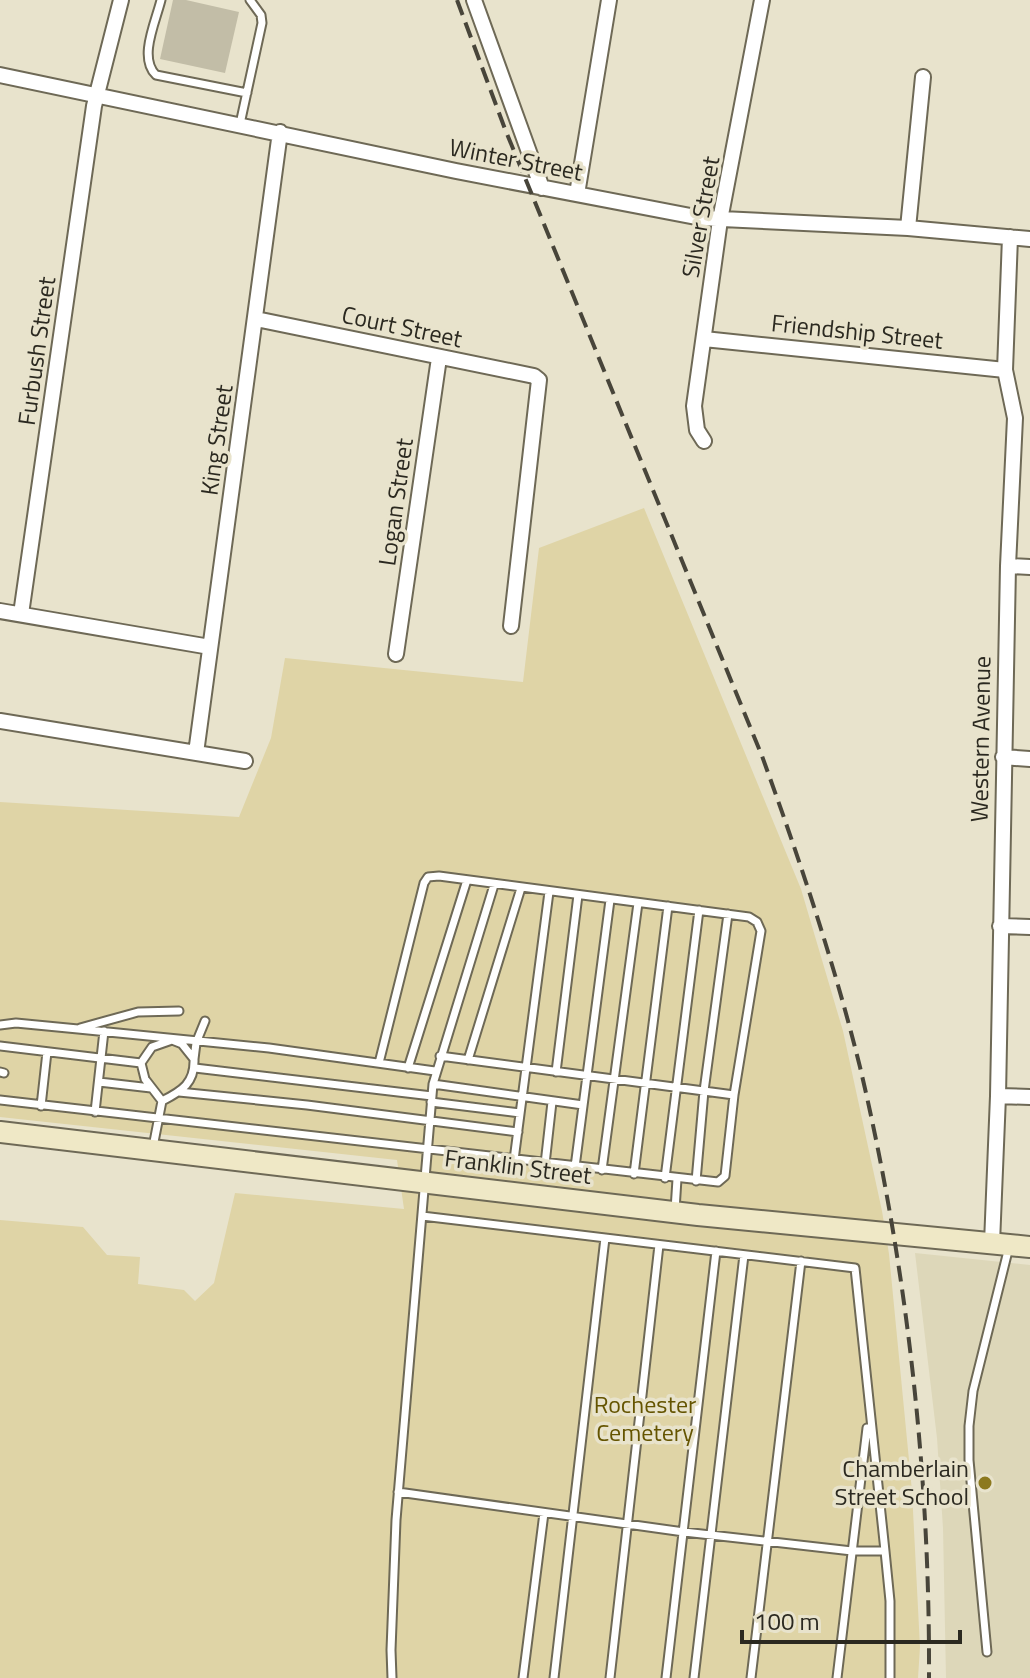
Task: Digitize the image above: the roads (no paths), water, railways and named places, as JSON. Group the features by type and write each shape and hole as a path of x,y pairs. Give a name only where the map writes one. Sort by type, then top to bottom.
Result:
{"street":[{"name":"Furbush Street","path":"21,614 96,94 121,0"},
{"path":"474,0 542,188"},
{"path":"577,194 609,0"},
{"name":"Silver Street","path":"704,441 694,418 704,339 720,220 762,0"},
{"name":"Winter Street","path":"0,75 542,188 720,220 908,228 1030,239"},
{"path":"908,228 923,77"},
{"name":"King Street","path":"196,753 280,132"},
{"name":"Western Avenue","path":"1010,237 1005,370 1022,418 1008,566 998,1096 1011,1245"},
{"name":"Court Street","path":"256,319 534,376 539,380 511,626"},
{"name":"Friendship Street","path":"704,339 1005,370"},
{"name":"Logan Street","path":"396,654 439,358"},
{"path":"1008,566 1030,567"},
{"path":"0,611 210,647"},
{"path":"0,721 245,761"},
{"path":"1003,757 1030,759"},
{"path":"1000,926 1030,927"},
{"path":"998,1096 1030,1097"},
{"name":"Franklin Street","path":"0,1132 675,1212 1011,1245"}],"lane":[{"path":"161,0 148,53 151,71 156,75 247,93"},
{"path":"240,124 262,23 261,15 250,0"},
{"path":"0,1100 711,1183 725,1176 734,1095 761,931 757,922 749,917 428,877 379,1063"},
{"path":"408,1068 467,880"},
{"path":"392,1678 398,1492 433,1084 494,885"},
{"path":"468,1060 521,888"},
{"path":"514,1160 549,892"},
{"path":"556,1072 578,895"},
{"path":"575,1167 610,900"},
{"path":"602,1170 638,903"},
{"path":"634,1174 668,906"},
{"path":"665,1178 699,910"},
{"path":"696,1181 704,1091 728,914"},
{"path":"78,1029 138,1012 179,1011"},
{"path":"95,1112 104,1021"},
{"path":"153,1149 162,1101 188,1085 196,1043 205,1021"},
{"path":"0,1025 16,1023 269,1048 435,1071"},
{"path":"162,1101 142,1072 141,1063 152,1047 172,1040 182,1044 194,1064"},
{"path":"0,1046 141,1063"},
{"path":"41,1106 47,1052"},
{"path":"440,1056 734,1095"},
{"path":"194,1064 520,1113"},
{"path":"99,1082 151,1088"},
{"path":"433,1084 583,1105"},
{"path":"179,1092 518,1132"},
{"path":"545,1164 552,1102"},
{"path":"675,1212 677,1179"},
{"path":"422,1216 855,1268 890,1601 890,1678"},
{"path":"554,1678 605,1238"},
{"path":"610,1678 659,1245"},
{"path":"987,1652 969,1460 969,1426 973,1391 1011,1245"},
{"path":"666,1678 716,1251"},
{"path":"694,1678 744,1255"},
{"path":"751,1678 801,1261"},
{"path":"837,1678 869,1414"},
{"path":"398,1492 684,1532 852,1551 885,1551"},
{"path":"523,1678 544,1513"}],"railway":[{"path":"457,0 505,129 762,756 839,988 876,1142 903,1294 920,1447 929,1678"}],"place":[{"name":"Chamberlain Street School","path":"985,1483"}],"park label":[{"name":"Rochester Cemetery","path":"645,1419"}]}
